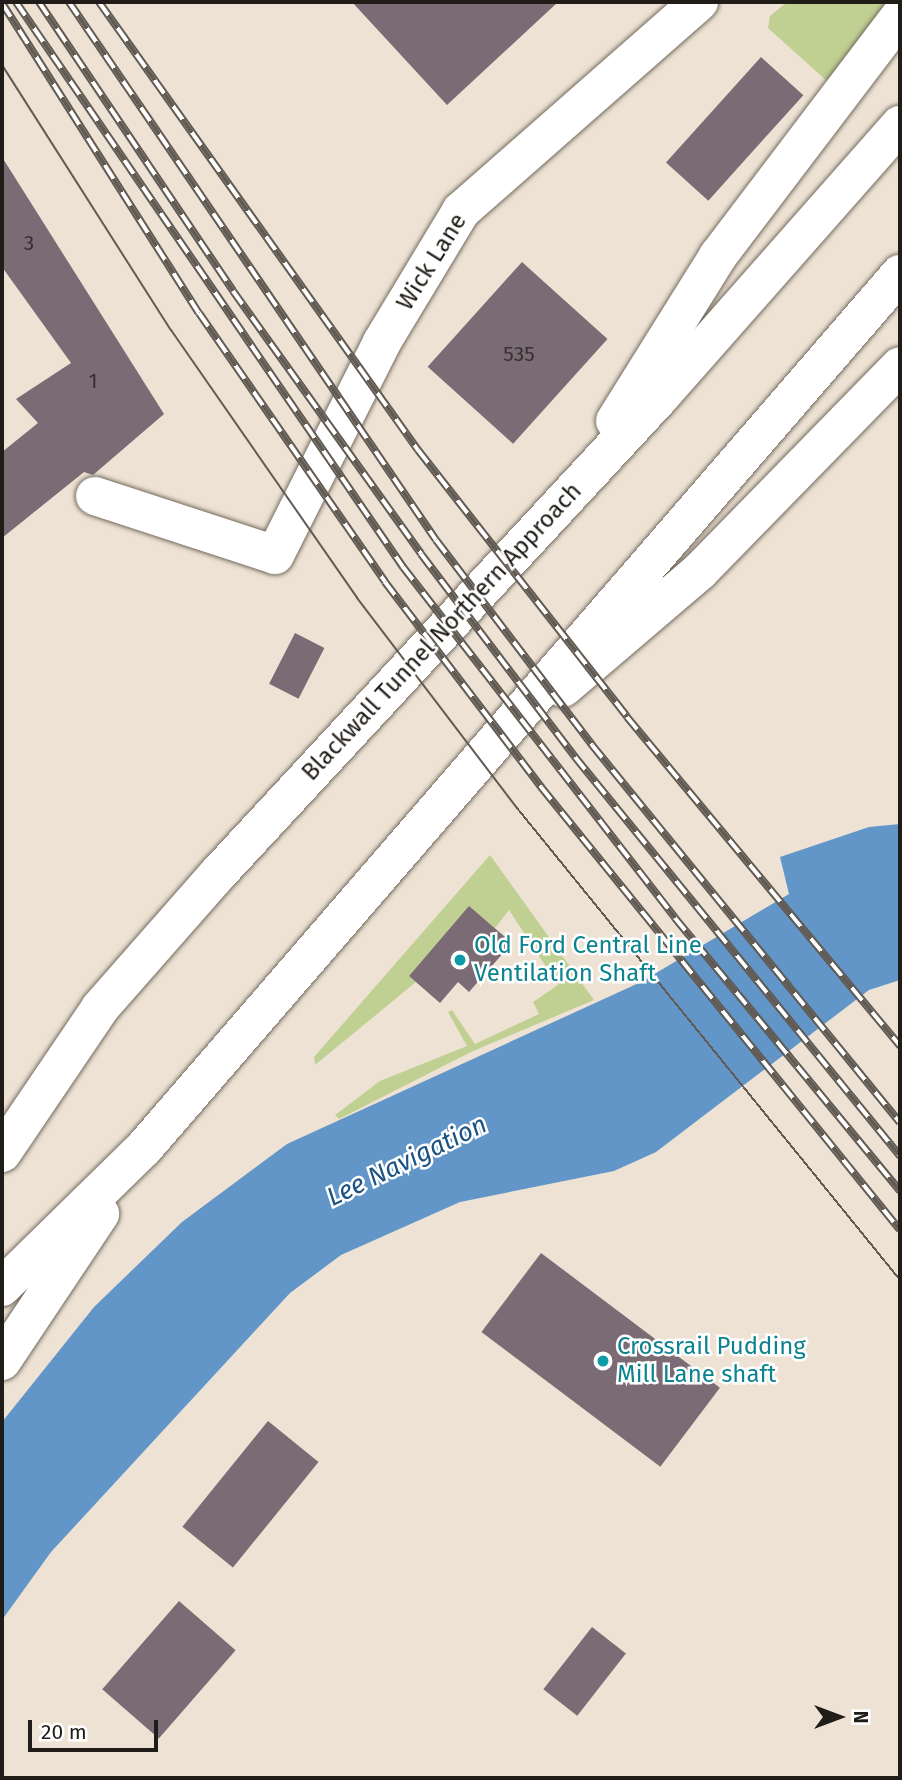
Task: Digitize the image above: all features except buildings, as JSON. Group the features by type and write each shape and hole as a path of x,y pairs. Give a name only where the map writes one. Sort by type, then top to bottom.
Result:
{"main road":[{"name":"Wick Lane","path":"95,496 275,555 382,342 461,211 699,2"},
{"path":"566,500 718,256 900,16"},
{"name":"Blackwall Tunnel Northern Approach","path":"2,1153 100,1008 215,876 566,500 900,125"},
{"path":"2,1287 144,1148 469,769 900,274"},
{"path":"469,769 700,571 900,366"},
{"path":"2,1110 100,1008"},
{"path":"2,1361 144,1148"}],"green space":[{"path":"787,2 887,2 827,81 768,28 770,16"},
{"path":"490,855 594,1000 473,1051 339,1119 335,1115 380,1081 467,1046 448,1012 452,1010 475,1044 539,1014 533,1002 558,985 509,910 495,928 469,907 409,976 416,982 315,1065 314,1057"}],"water":[{"name":"Lee Navigation","path":"900,824 900,980 869,990 656,1152 614,1171 460,1202 341,1255 290,1293 51,1552 2,1620 2,1422 94,1307 182,1222 287,1144 641,982 789,894 780,857 869,827"}],"tram line":[{"path":"2,65 171,330 357,598 517,808 900,1280"}],"railway":[{"path":"16,2 403,567 675,918 900,1191"},
{"path":"39,2 233,291 421,554 575,757 900,1156"},
{"path":"69,2 436,540 592,745 900,1122"},
{"path":"99,2 418,450 627,717 900,1046"},
{"path":"2,3 199,313 385,582 541,787 900,1230"}],"place":[{"name":"Old Ford Central Line Ventilation Shaft","path":"460,960"},
{"name":"Crossrail Pudding Mill Lane shaft","path":"603,1361"}]}
